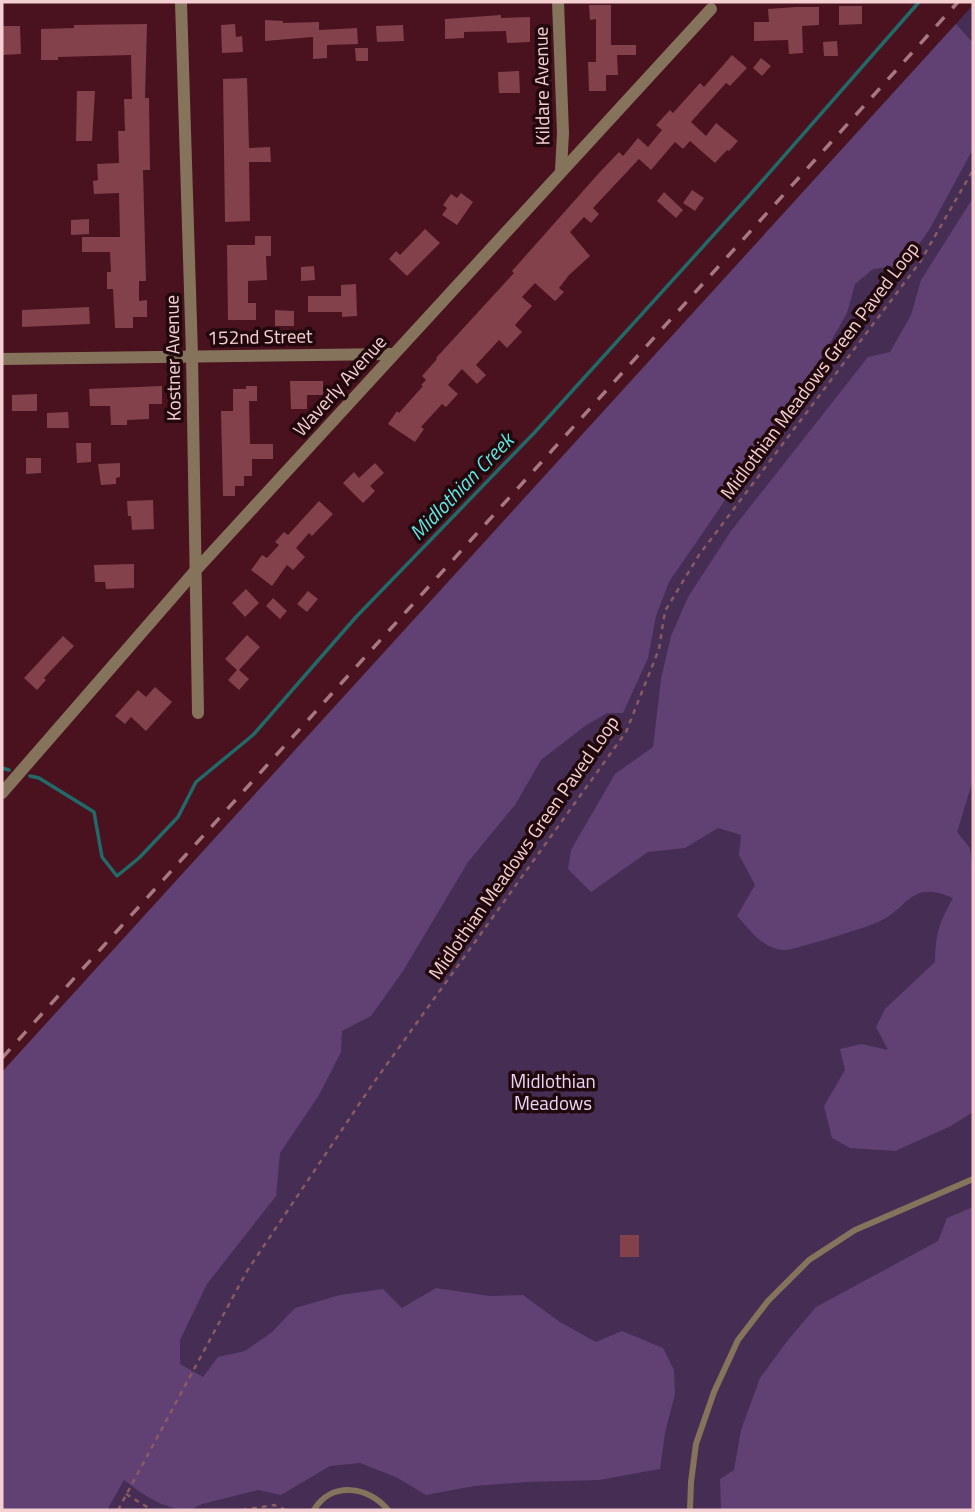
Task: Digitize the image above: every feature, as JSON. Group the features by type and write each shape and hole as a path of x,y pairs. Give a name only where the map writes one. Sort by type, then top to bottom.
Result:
{"street":[{"name":"Kostner Avenue","path":"181,2 198,713"},
{"name":"Kildare Avenue","path":"558,2 563,133 561,170"},
{"name":"Waverly Avenue","path":"2,793 196,570 711,9"},
{"name":"152nd Street","path":"2,359 393,354"}],"lane":[{"path":"690,1510 696,1444 714,1392 738,1340 768,1301 809,1260 855,1230 973,1179"},
{"path":"314,1510 333,1493 348,1489 363,1491 381,1501 388,1510"}],"path":[{"name":"Midlothian Meadows Green Paved Loop","path":"118,1510 247,1272 372,1085 626,732 659,649 665,611 699,555 920,262 973,170"},
{"path":"126,1494 152,1510"},
{"path":"242,1510 274,1505 286,1510"}],"green space":[{"name":"Midlothian Meadows","path":"973,5 973,1510 2,1510 2,1072"}],"shaded area":[{"path":"956,24 973,43 973,149 929,230 904,265 873,269 855,284 847,313 817,366 669,582 656,616 648,658 623,713 607,713 585,726 541,760 515,805 468,862 403,971 371,1016 342,1031 341,1052 319,1095 280,1153 276,1196 207,1284 180,1340 180,1364 203,1377 218,1357 245,1351 272,1332 295,1308 340,1295 383,1289 402,1308 436,1288 489,1296 523,1295 560,1322 596,1342 622,1331 663,1348 674,1370 675,1394 665,1433 660,1469 599,1480 474,1486 426,1495 396,1477 360,1463 330,1466 281,1495 258,1490 202,1504 190,1510 163,1504 124,1480 107,1510 2,1510 2,1072"},
{"path":"973,198 973,780 957,832 970,848 973,875 973,1112 951,1126 895,1151 850,1148 832,1138 824,1106 845,1070 840,1049 862,1044 888,1050 876,1027 885,1009 935,962 939,928 953,898 938,893 918,894 878,922 784,950 763,942 737,916 755,885 739,855 741,835 718,828 685,848 648,852 591,892 568,869 571,850 615,774 653,747 661,679 671,636 688,597 731,531 868,357 890,352 911,315 921,280"},
{"path":"973,1207 973,1510 721,1510 720,1479 734,1470 741,1430 760,1378 788,1340 816,1307 938,1241 947,1218"}],"building":[{"path":"589,5 611,5 611,45 636,45 636,55 617,55 618,75 606,75 606,91 589,91 588,62 596,62 596,19 590,20"},
{"path":"839,6 862,6 862,24 839,25"},
{"path":"819,7 819,25 802,26 803,53 789,54 788,40 754,41 754,22 769,22 768,9"},
{"path":"501,15 501,18 530,17 530,42 507,43 506,31 464,32 464,38 445,39 445,19"},
{"path":"265,20 283,23 319,22 319,30 357,28 358,44 327,45 327,58 313,59 313,37 265,41"},
{"path":"147,24 145,98 149,98 150,170 143,170 146,281 139,281 139,301 147,300 147,317 133,317 133,328 115,328 113,289 107,289 107,272 111,272 110,252 82,252 82,237 120,237 119,193 94,194 93,181 98,180 97,164 119,163 118,131 125,131 124,99 132,99 131,55 41,60 41,29 74,28 74,25"},
{"path":"235,24 236,37 242,36 243,52 222,53 221,25"},
{"path":"403,25 404,41 377,42 376,26"},
{"path":"2,26 20,26 21,54 2,55"},
{"path":"837,41 838,56 824,56 823,42"},
{"path":"355,48 368,48 368,61 356,61"},
{"path":"732,55 747,68 730,86 726,83 691,122 706,136 716,123 738,141 729,151 715,163 690,141 683,149 675,142 651,170 639,159 593,208 599,214 591,223 584,217 570,232 590,256 569,275 559,288 564,292 555,301 535,283 522,297 532,306 515,325 522,332 507,348 499,340 476,365 486,375 477,384 462,369 448,385 458,394 446,407 442,404 421,427 424,429 415,442 388,424 397,411 399,413 423,386 421,385 426,380 422,376 436,358 514,273 512,271 599,173 619,152 623,156 638,138 648,147 662,130 656,125 670,110 673,113 700,83 704,87"},
{"path":"761,58 771,66 762,76 753,68"},
{"path":"519,71 520,93 499,93 498,72"},
{"path":"247,78 249,148 270,147 271,162 249,162 250,221 225,222 223,79"},
{"path":"77,91 95,91 92,141 76,141"},
{"path":"692,190 704,198 695,211 683,203"},
{"path":"664,192 683,210 676,218 657,201"},
{"path":"461,193 473,202 457,225 442,215 447,208 443,205 451,194 457,198"},
{"path":"89,219 89,234 71,235 71,220"},
{"path":"425,229 440,243 407,276 389,259 396,251 400,255"},
{"path":"255,236 271,236 271,256 266,256 267,280 248,281 248,303 256,303 256,320 228,320 227,245 255,245"},
{"path":"314,266 315,280 301,281 301,267"},
{"path":"356,284 357,316 342,317 342,312 308,312 308,296 341,296 341,285"},
{"path":"89,307 90,324 22,327 22,310"},
{"path":"275,310 294,311 294,326 275,326"},
{"path":"290,381 323,381 323,395 307,395 307,409 291,409"},
{"path":"162,386 162,404 149,404 149,419 127,420 127,425 111,425 110,406 90,406 89,389"},
{"path":"246,386 257,386 257,401 249,401 250,444 273,444 273,459 252,459 252,476 244,476 244,486 235,486 235,496 223,496 221,411 233,411 233,389 246,389"},
{"path":"37,394 37,411 12,411 12,395"},
{"path":"68,412 69,428 47,428 47,413"},
{"path":"76,443 91,443 91,462 77,463"},
{"path":"26,458 41,458 41,473 26,474"},
{"path":"120,463 120,477 116,478 116,484 101,485 98,464"},
{"path":"375,463 384,473 370,486 375,491 363,503 343,483 354,472 359,478"},
{"path":"153,500 154,529 132,530 127,501"},
{"path":"319,501 333,514 312,536 309,533 296,548 305,557 293,570 287,565 272,586 251,570 262,555 267,558 279,545 275,542 284,532 288,535"},
{"path":"134,564 134,588 106,589 105,582 95,582 94,565"},
{"path":"246,589 259,603 245,617 232,603"},
{"path":"308,591 318,599 307,612 297,604"},
{"path":"273,598 287,611 280,619 266,606"},
{"path":"247,635 260,647 239,670 249,679 239,690 228,680 237,670 225,659"},
{"path":"63,636 74,646 44,678 46,680 37,690 24,678"},
{"path":"155,687 172,702 146,731 131,717 125,724 115,716 138,690 146,697"},
{"path":"620,1235 639,1235 639,1257 620,1257"}],"waterway":[{"name":"Midlothian Creek","path":"30,776 39,778 94,812 102,857 117,876 139,858 178,817 196,782 253,735 356,617 535,432 748,197 919,2"},
{"name":"Midlothian Creek","path":"2,768 9,770"}],"railway":[{"path":"2,1058 958,2"}]}
